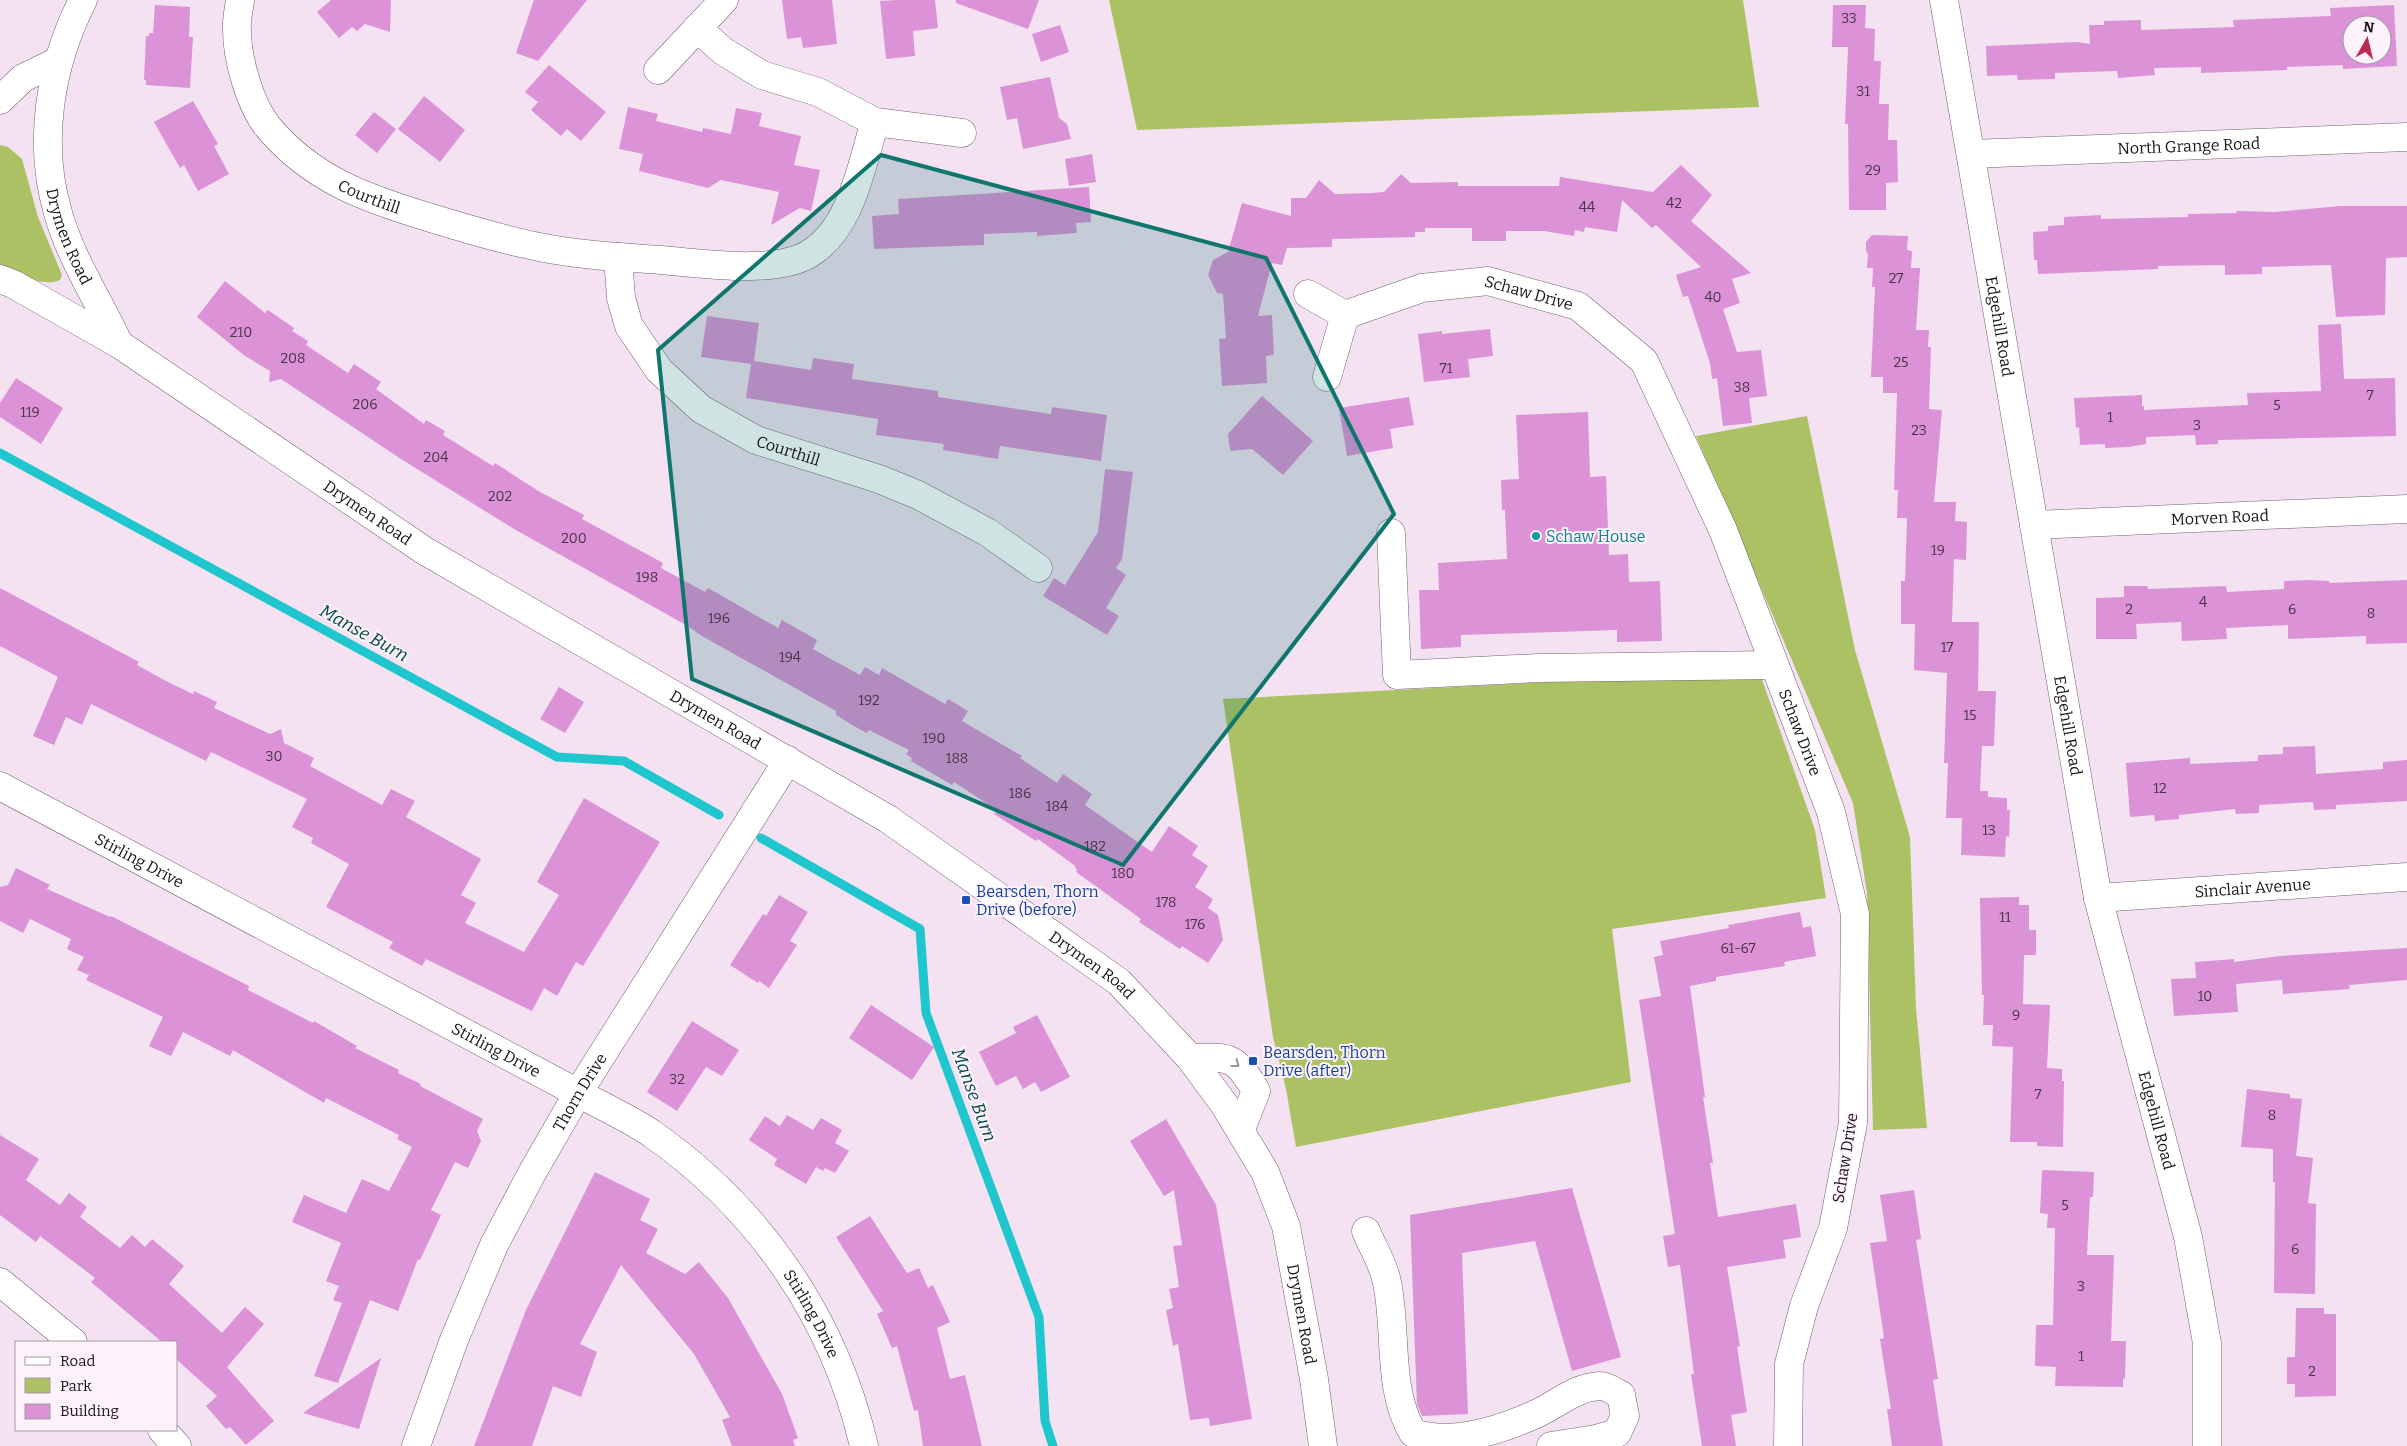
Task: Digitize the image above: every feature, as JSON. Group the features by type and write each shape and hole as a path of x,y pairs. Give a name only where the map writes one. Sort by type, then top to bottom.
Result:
{"street":[{"name":"Drymen Road","path":"83,0 58,61 51,91 48,137 50,178 58,214 67,236 119,344 425,551 888,819 1119,982 1190,1058 1241,1129 1266,1172 1286,1226 1314,1379 1323,1446"},
{"name":"Courthill","path":"240,0 236,29 249,92 267,126 297,157 335,183 384,205 540,248 736,265 780,264 808,254 830,235 846,212 875,122"},
{"path":"658,70 724,0"},
{"name":"Edgehill Road","path":"1944,0 2098,898 2188,1237 2207,1343 2207,1446"},
{"path":"698,28 723,51 762,75 818,92 875,122 962,133"},
{"path":"0,100 23,78 58,61"},
{"name":"North Grange Road","path":"1971,154 2407,138"},
{"name":"Courthill","path":"618,256 621,298 629,326 659,370 701,409 756,440 880,479 918,495 987,532 1038,568"},
{"path":"0,279 13,284 119,344"},
{"name":"Schaw Drive","path":"1345,315 1422,288 1488,281 1578,306 1644,361 1723,530 1831,812 1856,914 1853,1123 1832,1228 1804,1306 1789,1364 1788,1446"},
{"path":"1308,294 1345,315 1326,377"},
{"name":"Morven Road","path":"2034,525 2407,508"},
{"path":"1391,533 1397,675 1539,668 1774,665"},
{"name":"Thorn Drive","path":"416,1446 454,1340 494,1245 578,1093 788,760"},
{"name":"Stirling Drive","path":"0,786 578,1093 649,1132 684,1158 730,1200 770,1244 808,1300 833,1351 858,1419 864,1446"},
{"name":"Sinclair Avenue","path":"2098,898 2407,877"},
{"path":"1190,1058 1227,1058 1243,1069 1256,1092 1241,1129"},
{"path":"1366,1231 1386,1277 1398,1390 1404,1419 1413,1433 1427,1438 1466,1436 1496,1429 1538,1413 1582,1388 1602,1386 1620,1395 1626,1416 1616,1433 1596,1439 1551,1446"},
{"path":"0,1282 73,1341"},
{"path":"163,1431 176,1446"}],"highlighted area":[{"path":"881,155 1266,258 1394,514 1123,865 692,679 658,350"}],"green space":[{"path":"1109,0 1743,0 1759,107 1137,130"},
{"path":"0,145 8,147 22,159 38,217 62,275 60,280 52,282 37,281 0,264"},
{"path":"1807,416 1855,650 1910,837 1916,1008 1927,1128 1873,1130 1867,893 1853,803 1696,436"},
{"path":"1759,671 1815,830 1826,898 1612,929 1631,1082 1296,1147 1286,1089 1273,1037 1223,699"}],"building":[{"path":"331,0 391,0 390,32 365,24 357,31 352,27 339,38 317,12"},
{"path":"534,0 587,0 538,61 516,53"},
{"path":"782,0 832,0 837,44 803,48 801,37 787,39"},
{"path":"935,0 938,28 913,31 915,56 886,59 880,1"},
{"path":"956,0 1039,0 1028,29 956,3"},
{"path":"155,5 190,7 189,37 193,37 190,88 146,85 146,80 144,80 146,36 149,36 149,33 153,33"},
{"path":"1833,5 1866,5 1865,28 1875,29 1874,61 1881,61 1879,104 1889,104 1888,140 1897,140 1898,182 1886,183 1886,210 1849,210 1848,124 1845,124 1848,47 1832,47"},
{"path":"2394,5 2397,66 2343,69 2343,65 2287,67 2287,70 2201,73 2201,67 2154,68 2155,75 2118,78 2117,71 2055,73 2055,79 2018,80 2017,75 1987,76 1986,46 2077,42 2090,44 2089,25 2104,25 2104,21 2141,20 2141,30 2234,27 2233,20 2331,16 2330,8"},
{"path":"1060,25 1069,52 1041,62 1032,34"},
{"path":"549,65 606,112 581,141 567,129 561,136 531,110 538,102 525,92"},
{"path":"1050,77 1059,118 1067,124 1071,139 1023,149 1017,118 1007,120 1000,87"},
{"path":"424,96 465,130 440,162 398,129"},
{"path":"193,101 218,144 214,146 229,174 198,191 184,165 180,168 154,122"},
{"path":"628,107 658,114 656,121 702,132 703,128 731,134 736,108 762,113 759,126 801,136 794,165 820,170 811,211 800,208 771,225 779,192 721,180 708,188 639,171 643,154 619,149"},
{"path":"374,112 396,129 377,153 355,135"},
{"path":"1092,154 1096,182 1069,186 1065,159"},
{"path":"1681,165 1712,195 1691,221 1751,273 1732,279 1740,303 1723,309 1737,352 1761,350 1767,396 1749,398 1752,423 1723,426 1717,378 1712,379 1710,363 1688,296 1683,297 1676,275 1701,267 1656,225 1652,228 1622,200 1617,232 1585,227 1584,232 1575,230 1574,236 1544,231 1506,231 1506,241 1472,241 1472,228 1425,228 1425,232 1415,232 1415,237 1332,239 1332,247 1287,248 1282,265 1272,263 1258,316 1272,315 1274,355 1266,356 1267,383 1222,386 1219,339 1226,338 1223,294 1217,293 1208,275 1213,260 1228,252 1242,203 1291,216 1291,198 1306,198 1319,180 1335,194 1372,193 1384,192 1401,174 1411,183 1458,182 1458,186 1559,186 1560,177 1653,192"},
{"path":"1089,187 1091,222 1076,223 1077,233 1037,236 1037,232 984,234 984,245 874,249 872,216 899,214 898,199"},
{"path":"2340,206 2407,206 2407,257 2386,258 2385,315 2336,317 2331,265 2262,267 2262,274 2225,275 2225,265 2158,266 2158,269 2038,274 2037,260 2034,260 2033,232 2048,231 2048,226 2064,225 2064,217 2101,215 2101,219 2188,217 2188,214 2237,213 2236,211 2275,212"},
{"path":"1872,235 1908,236 1907,250 1912,251 1911,268 1920,268 1916,330 1929,330 1928,347 1931,347 1929,409 1942,410 1934,502 1956,502 1955,521 1967,522 1966,560 1954,559 1952,622 1979,622 1978,691 1996,691 1994,746 1982,746 1980,791 1988,791 1988,797 2007,798 2007,810 2010,810 2009,837 2006,836 2005,857 1961,855 1962,818 1946,818 1948,763 1944,763 1947,673 1914,670 1915,624 1901,624 1901,581 1905,581 1907,518 1897,518 1898,490 1894,490 1897,393 1883,393 1883,377 1871,377 1875,287 1872,287 1873,268 1867,268 1868,254 1866,242"},
{"path":"225,281 265,313 268,310 294,328 292,331 308,341 306,345 348,373 354,364 381,382 376,389 424,424 426,420 445,431 443,435 493,466 495,463 540,492 584,515 582,519 663,563 661,568 705,592 708,588 778,628 782,620 817,640 813,649 860,675 865,667 879,675 882,668 945,704 948,699 968,711 962,721 1022,756 1020,758 1057,783 1063,774 1092,794 1085,805 1152,852 1169,826 1198,846 1192,855 1208,866 1195,887 1213,899 1208,908 1218,915 1223,940 1208,963 1182,946 1180,949 1139,922 1141,919 1076,872 1077,870 1074,865 1038,839 1036,841 994,814 996,812 991,809 992,807 954,782 952,785 911,761 912,758 906,754 909,750 869,730 867,733 852,725 836,715 836,711 514,529 401,459 281,379 269,382 270,371 245,356 197,317"},
{"path":"707,316 759,323 754,361 811,370 813,358 854,364 852,379 938,391 938,397 1051,414 1052,407 1107,415 1101,461 1000,446 998,459 943,450 944,444 876,435 878,419 746,398 751,364 701,357"},
{"path":"2341,324 2344,379 2395,378 2396,436 2218,440 2218,444 2196,445 2195,435 2146,437 2146,444 2128,447 2105,448 2105,444 2080,445 2079,427 2076,428 2074,398 2142,395 2144,410 2248,405 2247,393 2321,391 2318,325"},
{"path":"1490,329 1493,356 1468,359 1470,377 1424,382 1418,334 1442,331 1442,334"},
{"path":"16,378 63,408 41,444 0,417 0,403"},
{"path":"1262,396 1313,441 1283,475 1252,449 1230,451 1228,434"},
{"path":"1409,397 1414,425 1390,429 1393,448 1347,456 1339,408"},
{"name":"Schaw House","path":"1588,412 1590,477 1606,476 1609,555 1628,554 1629,582 1660,581 1662,641 1617,642 1617,630 1461,635 1461,647 1421,649 1419,590 1439,590 1438,563 1507,559 1505,510 1502,510 1501,480 1519,479 1516,415"},
{"path":"1105,469 1133,472 1122,559 1116,568 1126,575 1106,608 1119,616 1107,635 1043,596 1054,578 1065,585 1098,532"},
{"path":"2407,580 2407,643 2366,644 2366,636 2288,639 2288,625 2226,628 2227,639 2182,641 2181,622 2136,624 2137,639 2096,639 2096,598 2124,597 2124,586 2147,586 2148,589 2226,586 2227,592 2284,589 2284,581 2329,581 2329,583"},
{"path":"0,588 139,662 137,665 166,681 193,694 194,691 217,702 214,708 270,734 281,729 284,743 314,758 310,766 382,805 391,789 415,801 406,817 481,859 461,895 476,903 465,923 524,952 559,895 537,882 584,798 660,842 583,966 576,962 557,996 544,988 532,1011 426,959 422,966 389,948 393,942 326,907 349,864 311,843 313,838 292,827 307,799 211,752 206,761 91,704 82,725 66,717 54,745 33,736 58,677 0,646"},
{"path":"559,687 584,702 565,733 540,719"},
{"path":"2315,746 2316,774 2383,769 2383,762 2407,760 2407,801 2336,805 2336,809 2314,810 2313,802 2259,805 2259,813 2236,814 2235,809 2179,815 2179,819 2155,821 2154,815 2130,817 2126,763 2190,758 2190,764 2258,761 2258,755 2283,754 2283,747"},
{"path":"16,868 50,885 47,889 111,916 249,986 248,990 313,1023 314,1021 357,1046 355,1048 399,1070 398,1073 421,1084 420,1086 483,1119 477,1131 481,1141 468,1168 455,1162 431,1210 441,1215 420,1260 418,1259 398,1311 370,1300 338,1383 314,1376 342,1303 333,1300 339,1286 326,1281 341,1243 292,1222 304,1195 346,1213 362,1179 389,1191 412,1147 397,1139 399,1135 326,1098 324,1103 233,1050 230,1056 183,1032 171,1056 149,1046 163,1017 86,980 89,975 77,970 84,957 67,949 71,939 30,919 23,933 0,921 0,887 8,885"},
{"path":"779,895 808,912 790,941 797,945 769,988 730,965 763,914 766,916"},
{"path":"2019,897 2019,905 2029,905 2029,930 2036,930 2036,955 2024,955 2023,1004 2050,1005 2047,1068 2062,1069 2062,1081 2064,1081 2063,1147 2037,1146 2037,1142 2010,1142 2013,1047 1992,1046 1993,1025 1983,1025 1984,995 1982,995 1980,898"},
{"path":"1800,912 1803,928 1811,926 1816,956 1784,962 1785,966 1716,977 1716,981 1690,986 1713,1163 1710,1163 1718,1217 1796,1204 1801,1237 1783,1240 1786,1258 1727,1267 1740,1346 1737,1347 1747,1412 1731,1415 1736,1446 1702,1446 1691,1374 1694,1374 1680,1265 1668,1267 1663,1236 1675,1234 1639,1000 1661,996 1654,957 1663,955 1660,941 1729,928 1728,925"},
{"path":"2407,948 2407,980 2349,985 2350,989 2283,994 2282,980 2236,984 2238,1012 2174,1016 2171,979 2196,978 2195,962 2234,959 2234,962 2280,956"},
{"path":"871,1005 934,1047 912,1080 849,1038"},
{"path":"1037,1015 1070,1077 1041,1092 1035,1082 1023,1089 1016,1076 996,1086 979,1052 1016,1033 1013,1027"},
{"path":"692,1021 739,1050 722,1076 706,1067 677,1111 647,1092"},
{"path":"2247,1089 2290,1094 2290,1098 2302,1099 2296,1156 2313,1158 2308,1203 2316,1204 2315,1294 2274,1293 2275,1182 2273,1182 2273,1149 2241,1147"},
{"path":"787,1115 813,1130 821,1118 842,1130 835,1143 849,1151 835,1173 825,1168 823,1171 816,1167 806,1184 774,1165 777,1159 749,1140 765,1116 780,1126"},
{"path":"1166,1119 1216,1205 1252,1419 1210,1426 1209,1418 1190,1420 1178,1344 1173,1346 1166,1310 1173,1308 1169,1289 1179,1287 1173,1246 1182,1245 1174,1190 1164,1196 1130,1141"},
{"path":"0,1135 39,1159 26,1180 60,1205 69,1193 87,1207 80,1217 120,1248 132,1235 145,1247 152,1239 184,1266 169,1284 222,1333 245,1307 264,1324 227,1367 274,1421 246,1445 230,1427 226,1429 206,1406 217,1396 178,1361 178,1341 161,1341 91,1282 95,1278 40,1236 36,1242 0,1215"},
{"path":"2042,1170 2094,1172 2093,1197 2090,1197 2087,1255 2114,1255 2111,1341 2126,1341 2123,1387 2055,1386 2056,1367 2035,1366 2036,1325 2053,1325 2055,1228 2047,1228 2048,1214 2040,1213"},
{"path":"595,1172 650,1199 640,1220 658,1229 646,1253 685,1274 699,1262 728,1298 782,1394 798,1438 793,1440 795,1446 732,1446 722,1420 730,1417 694,1354 621,1265 580,1344 597,1352 581,1397 553,1386 532,1446 474,1446 526,1310"},
{"path":"1572,1188 1621,1357 1572,1371 1535,1241 1462,1253 1468,1414 1422,1416 1417,1404 1410,1215"},
{"path":"1914,1190 1921,1239 1916,1240 1938,1379 1933,1380 1943,1446 1892,1446 1887,1409 1891,1409 1880,1339 1884,1338 1870,1243 1887,1241 1880,1195"},
{"path":"870,1216 907,1273 919,1268 928,1288 933,1285 950,1322 937,1328 950,1379 965,1375 982,1446 923,1446 918,1410 914,1411 897,1346 892,1348 877,1314 883,1311 836,1237"},
{"path":"2296,1308 2324,1308 2324,1314 2336,1314 2336,1396 2295,1397 2295,1384 2287,1384 2287,1357 2295,1357"},
{"path":"381,1358 359,1429 303,1413"}],"waterway":[{"name":"Manse Burn","path":"0,453 557,757 624,761 719,815"},
{"name":"Manse Burn","path":"761,838 920,929 926,1013 1039,1317 1045,1421 1053,1446"}],"place":[{"name":"Schaw House","path":"1536,536"},
{"name":"Bearsden, Thorn Drive (before)","path":"966,900"},
{"name":"Bearsden, Thorn Drive (after)","path":"1253,1061"}]}
